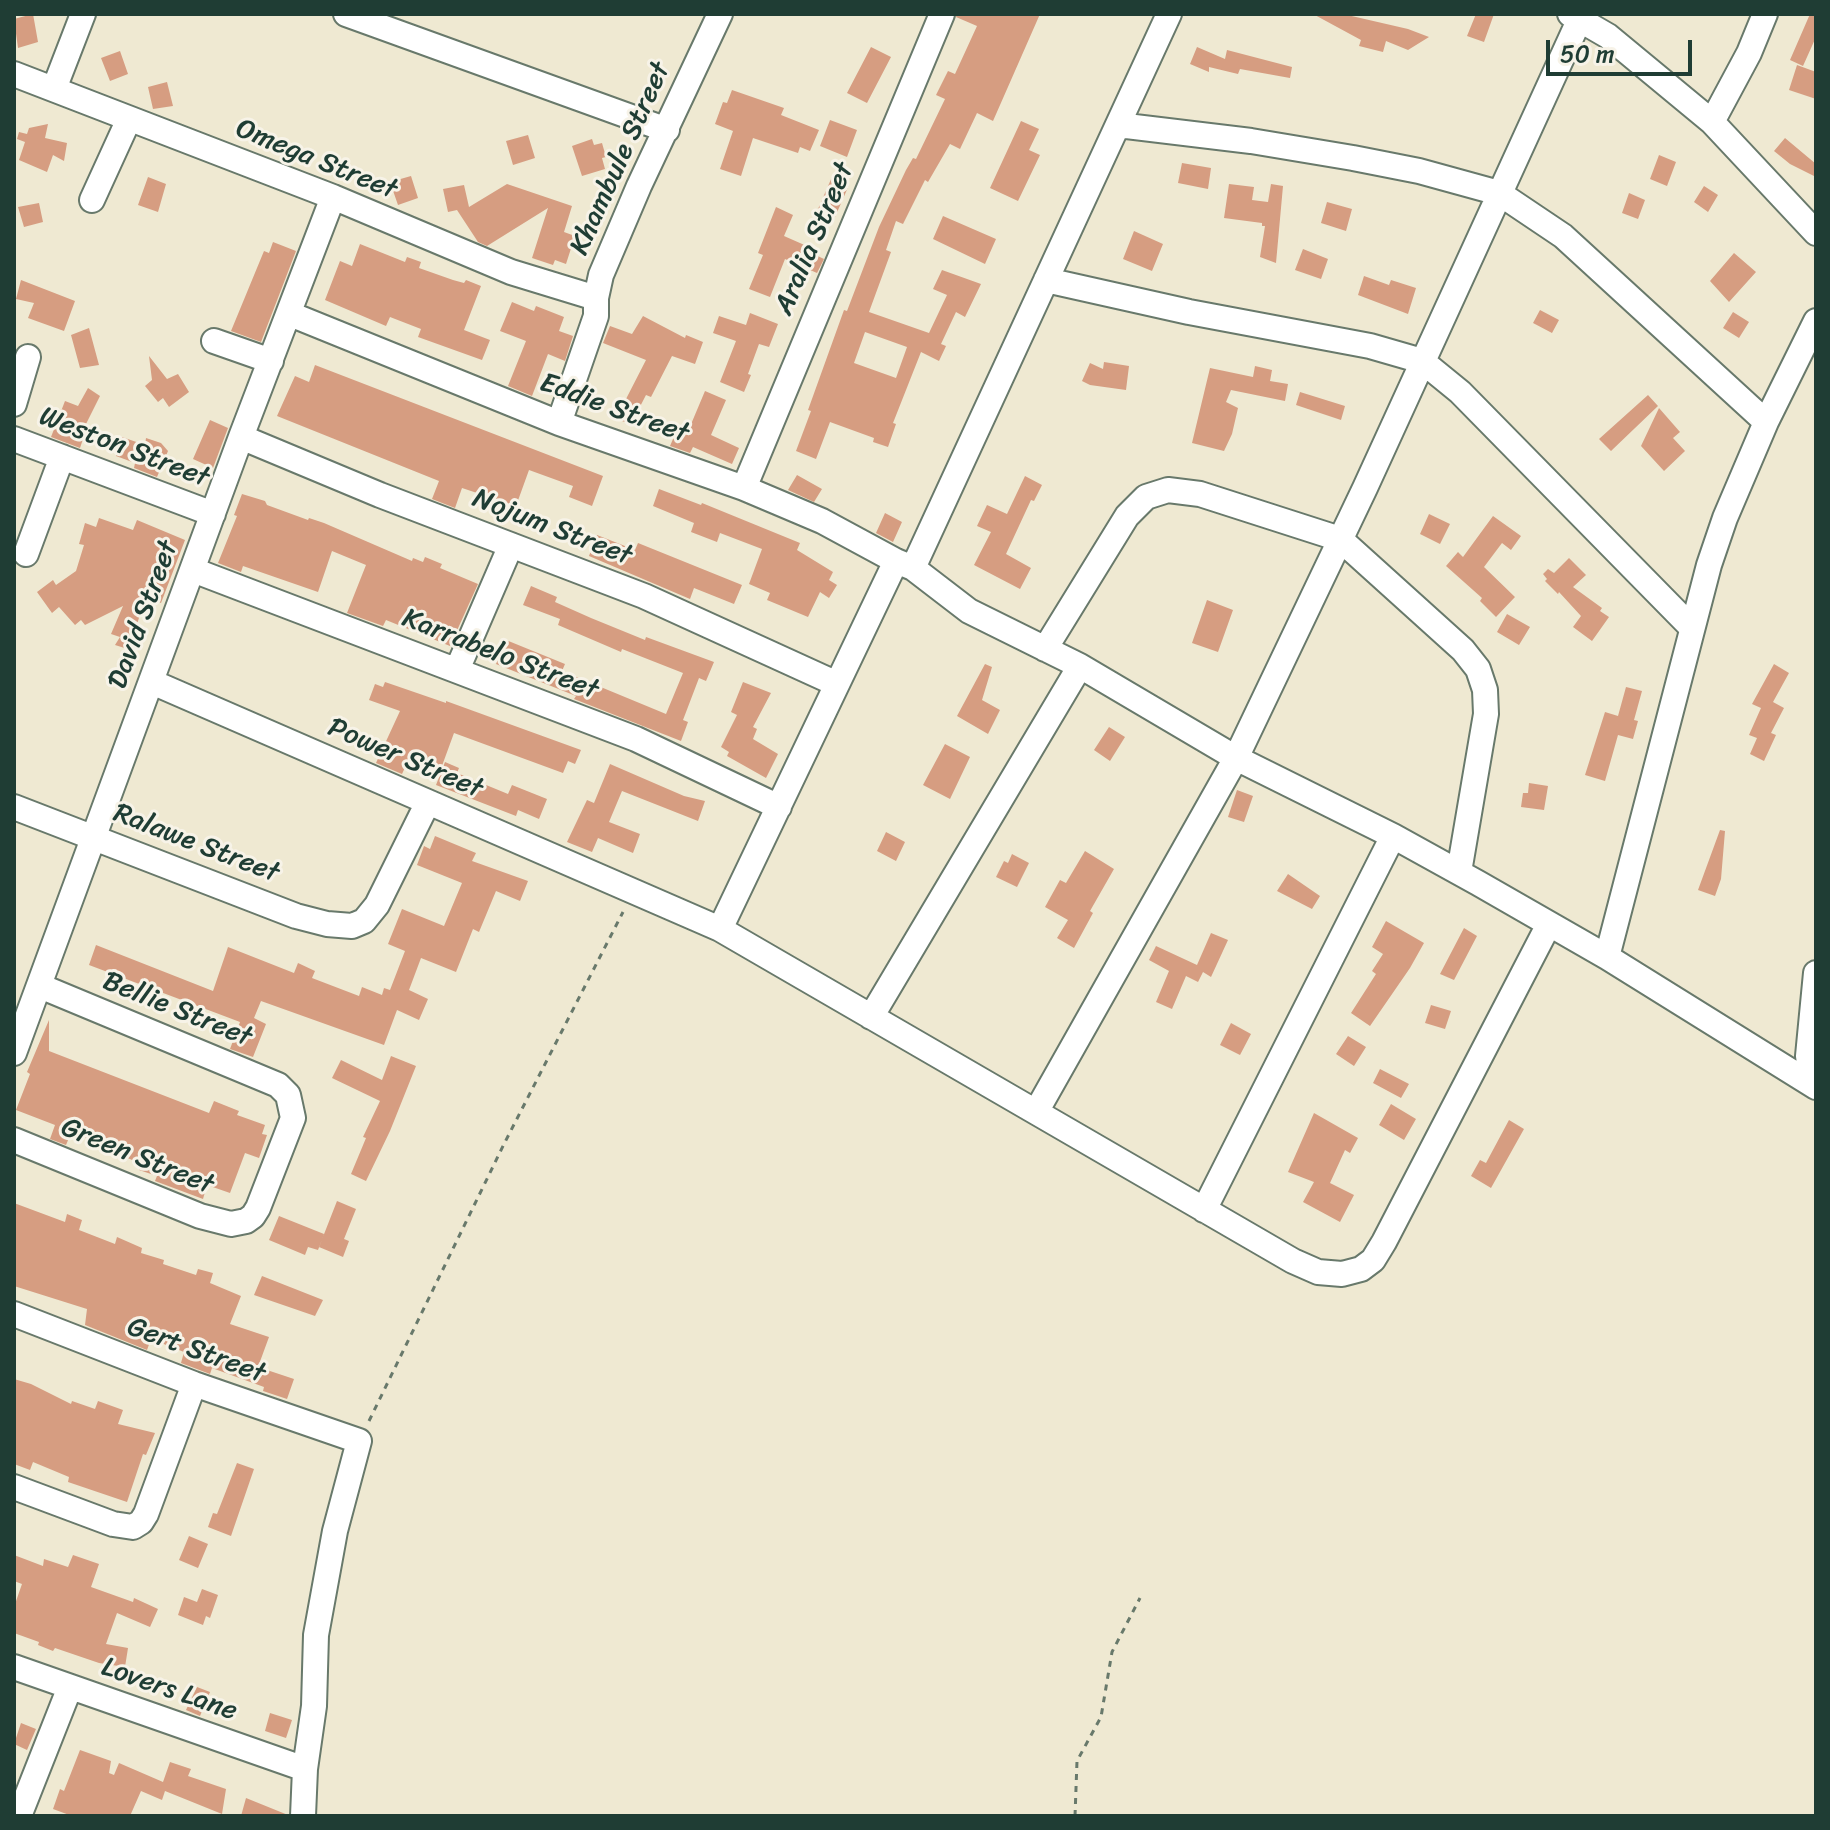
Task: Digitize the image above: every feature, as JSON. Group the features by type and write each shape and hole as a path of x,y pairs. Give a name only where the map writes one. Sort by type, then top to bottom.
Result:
{"street":[{"path":"54,89 83,14"},
{"path":"346,14 667,130"},
{"name":"Khambule Street","path":"559,423 596,316 596,298 605,264 720,14"},
{"name":"Aralia Street","path":"744,488 942,14"},
{"path":"720,929 837,684 905,564 1046,280 1169,14"},
{"path":"1712,122 1749,53 1765,14"},
{"path":"1036,1112 1236,758 1422,361 1578,15 1620,45 1712,122 1816,233"},
{"name":"Omega Street","path":"14,74 333,197 511,272 596,298"},
{"path":"92,200 129,119"},
{"path":"1118,125 1251,141 1353,158 1419,171 1499,193 1563,236 1766,422"},
{"name":"David Street","path":"14,1053 333,197"},
{"path":"1046,280 1189,312 1370,346 1422,361 1460,392 1692,628"},
{"name":"Eddie Street","path":"290,314 559,423 744,488 822,521 905,564 969,611 1080,666 1236,758 1459,872 1607,957 1816,1085"},
{"path":"1607,957 1692,628 1725,518 1766,422 1816,321"},
{"path":"214,341 271,361"},
{"path":"14,404 28,357"},
{"name":"Nojum Street","path":"241,437 380,495 644,596 837,684"},
{"name":"Weston Street","path":"14,439 213,514"},
{"path":"26,554 62,457"},
{"path":"1045,649 1127,516 1146,497 1168,490 1200,494 1340,539 1463,650 1478,669 1485,690 1486,714 1459,872"},
{"path":"457,670 511,545"},
{"name":"Karrabelo Street","path":"193,570 636,739 779,807"},
{"path":"871,1017 1080,666"},
{"name":"Power Street","path":"152,682 720,929 1204,1210 1318,1272 1342,1274 1361,1269 1373,1260 1549,924"},
{"name":"Ralawe Street","path":"14,807 313,921 342,926 364,921 377,905 428,802"},
{"path":"1204,1210 1393,836"},
{"path":"1816,973 1808,1056 1816,1085"},
{"name":"Bellie Street","path":"40,986 225,1061 278,1085 288,1095 293,1118 287,1137 258,1208 253,1216 239,1223"},
{"name":"Green Street","path":"14,1140 200,1216 239,1223"},
{"name":"Gert Street","path":"14,1314 194,1384 359,1441"},
{"path":"14,1487 113,1524 133,1527 146,1514 194,1384"},
{"path":"303,1816 305,1769 314,1706 316,1635 335,1531 359,1441"},
{"name":"Lovers Lane","path":"14,1667 305,1769"},
{"path":"19,1816 70,1687"}],"path":[{"path":"359,1441 504,1144 634,891"},
{"path":"1075,1816 1077,1761 1101,1717 1112,1652 1140,1598"}],"building":[{"path":"33,14 38,42 18,48 14,19"},
{"path":"957,14 1040,14 993,121 977,113 960,149 950,144 928,182 925,180 903,224 896,221 886,250 891,252 869,312 929,333 947,295 933,289 942,270 981,284 965,317 956,312 941,344 946,346 939,361 921,352 893,423 896,424 888,447 873,442 874,438 830,422 816,459 796,451 844,310 847,311 879,227 906,170 913,158 916,159 945,99 936,95 948,71 955,74 977,26 956,17","holes":["865,332 907,347 896,378 854,363"]},
{"path":"1313,14 1343,14 1429,37 1408,50 1386,41 1383,52 1359,46 1361,40"},
{"path":"1476,14 1494,14 1484,42 1467,36"},
{"path":"1810,14 1816,14 1816,37 1803,66 1790,60"},
{"path":"871,47 891,57 867,103 847,93"},
{"path":"1197,47 1225,59 1227,50 1292,67 1290,78 1240,69 1238,74 1209,67 1209,72 1190,64"},
{"path":"120,51 128,74 110,81 101,58"},
{"path":"1797,65 1816,72 1816,99 1789,90"},
{"path":"167,82 173,106 153,109 148,87"},
{"path":"732,90 784,108 781,115 819,130 810,151 800,147 798,153 753,138 741,176 720,169 733,131 715,124 723,102 727,103"},
{"path":"830,120 857,130 847,157 820,146"},
{"path":"1021,121 1039,129 1029,150 1040,155 1018,201 990,188"},
{"path":"48,124 45,138 67,143 64,161 53,155 47,172 19,160 25,142 17,139 19,132 27,134 29,128"},
{"path":"528,135 535,158 513,165 506,141"},
{"path":"1785,138 1816,164 1816,177 1790,164 1774,151"},
{"path":"592,139 594,145 602,143 605,169 582,176 572,146"},
{"path":"1659,155 1676,162 1667,186 1650,179"},
{"path":"1182,163 1211,168 1208,189 1178,183"},
{"path":"411,176 418,198 398,205 390,182"},
{"path":"148,177 166,184 158,212 138,205"},
{"path":"832,177 849,185 835,217 818,209"},
{"path":"507,184 572,206 564,232 575,236 566,264 555,260 553,265 532,258 548,208 487,246 478,242 457,210 448,212 443,189 464,185 469,207"},
{"path":"1229,184 1254,187 1252,200 1268,202 1271,184 1283,186 1276,263 1260,257 1265,226 1262,223 1224,218"},
{"path":"1704,186 1718,195 1708,212 1694,202"},
{"path":"1629,193 1645,200 1638,219 1622,213"},
{"path":"1327,202 1352,209 1346,231 1321,223"},
{"path":"39,203 43,222 24,227 18,207"},
{"path":"776,207 793,215 784,236 809,247 807,251 824,259 817,273 785,259 770,297 749,289 763,255 758,253"},
{"path":"943,216 996,239 985,264 933,239"},
{"path":"1134,231 1163,244 1152,271 1123,259"},
{"path":"273,242 296,251 261,342 231,331 264,251 269,253"},
{"path":"360,244 405,262 407,257 421,262 419,268 453,280 464,283 466,280 481,286 464,330 490,340 482,360 418,337 421,329 390,317 386,326 325,300 340,261 352,266"},
{"path":"1303,249 1328,259 1321,279 1295,270"},
{"path":"1734,253 1756,272 1729,302 1710,281"},
{"path":"1364,276 1389,285 1391,280 1416,288 1408,314 1358,295"},
{"path":"21,280 75,301 64,331 28,318 34,303 16,299"},
{"path":"512,302 534,311 536,306 564,317 559,331 573,336 565,361 548,354 532,396 508,386 526,341 500,331"},
{"path":"1540,310 1559,320 1552,333 1533,323"},
{"path":"1733,312 1749,322 1739,338 1723,328"},
{"path":"750,313 778,324 769,347 759,344 744,392 720,382 736,341 713,333 719,316 746,325"},
{"path":"643,316 685,338 686,335 703,342 695,364 672,356 651,397 646,395 631,424 610,417 621,397 626,399 646,360 603,343 610,326 632,334"},
{"path":"89,328 99,365 80,368 71,335"},
{"path":"149,356 167,379 178,374 189,392 169,407 163,398 158,402 145,386 152,380"},
{"path":"1104,362 1129,366 1126,390 1082,381 1090,363 1103,369"},
{"path":"315,365 603,476 592,506 569,497 573,486 529,470 516,506 462,488 455,508 432,499 439,481 277,416 295,376 309,382"},
{"path":"1255,366 1272,370 1270,381 1288,384 1285,401 1231,390 1226,402 1238,408 1224,451 1192,443 1210,368 1253,377"},
{"path":"88,388 100,396 85,426 80,448 51,437 65,401 78,406"},
{"path":"705,391 726,400 711,435 739,448 732,464 693,447 690,453 670,446 679,425 689,429"},
{"path":"1300,392 1345,406 1341,420 1296,405"},
{"path":"1648,395 1658,406 1611,451 1599,439"},
{"path":"1659,408 1680,432 1673,438 1685,451 1664,471 1641,446"},
{"path":"210,420 228,428 213,468 193,459"},
{"path":"122,437 145,445 146,438 161,443 168,451 157,477 134,468 135,463 116,456"},
{"path":"797,475 822,489 814,502 788,490"},
{"path":"1025,476 1042,485 1034,501 1031,500 1006,554 1031,568 1020,589 974,565 991,532 977,526 987,505 1007,514"},
{"path":"659,489 800,543 797,550 833,572 829,580 837,585 829,598 820,592 808,617 767,600 770,593 749,584 762,549 720,533 717,542 691,532 694,523 653,506"},
{"path":"242,494 308,520 324,523 412,561 413,558 423,562 425,557 442,564 440,568 478,584 450,646 386,620 383,626 347,613 366,565 332,551 318,592 243,566 241,572 218,563 237,516 234,515"},
{"path":"885,513 902,522 893,542 876,533"},
{"path":"1429,514 1450,524 1440,544 1420,534"},
{"path":"1493,516 1521,536 1511,550 1502,543 1484,567 1515,597 1496,617 1480,601 1482,598 1446,566 1458,552 1463,557"},
{"path":"99,518 133,530 137,520 185,540 161,603 145,597 136,628 142,630 134,651 115,645 120,637 111,634 123,606 85,625 81,620 75,625 59,607 52,613 37,592 53,580 56,585 76,571 84,545 79,544 85,523 96,527"},
{"path":"597,535 635,550 638,543 742,585 734,604 694,588 690,599 589,556"},
{"path":"1569,558 1586,575 1573,587 1602,608 1600,611 1609,617 1592,641 1573,627 1581,616 1545,581 1547,579 1543,574 1548,569 1554,573"},
{"path":"531,586 557,597 555,602 591,618 645,640 646,637 714,662 706,681 699,678 683,720 688,722 681,741 496,664 506,640 565,664 562,671 666,714 683,673 622,649 621,652 558,625 560,619 523,605"},
{"path":"1207,600 1233,610 1218,652 1192,643"},
{"path":"1507,614 1530,627 1519,645 1497,632"},
{"path":"985,664 992,667 982,700 1000,710 988,734 957,716"},
{"path":"1774,664 1789,673 1773,702 1784,708 1771,733 1776,735 1764,761 1750,754 1757,738 1749,735 1761,708 1752,704"},
{"path":"385,682 581,750 575,764 568,761 563,773 454,733 439,774 408,761 402,774 376,763 400,711 369,700 375,684 383,687"},
{"path":"743,682 771,693 753,727 757,729 753,739 778,754 766,778 727,756 729,752 721,747 737,715 731,712"},
{"path":"1626,687 1642,691 1634,720 1638,721 1633,739 1618,735 1605,781 1585,775 1605,712 1618,716"},
{"path":"1109,727 1125,737 1110,761 1094,750"},
{"path":"945,744 970,757 950,799 923,785"},
{"path":"445,762 459,768 457,773 508,794 512,785 547,799 539,819 518,810 516,816 436,785"},
{"path":"610,764 684,796 705,801 698,821 622,791 609,822 640,834 633,853 598,838 592,852 567,842 587,800 594,803"},
{"path":"1529,783 1548,786 1544,810 1521,807 1523,793 1528,793"},
{"path":"1237,790 1253,796 1244,822 1228,817"},
{"path":"1720,830 1725,831 1721,879 1715,896 1698,890"},
{"path":"886,832 905,842 896,861 877,851"},
{"path":"435,836 476,853 472,861 528,881 520,901 496,891 479,932 473,929 456,972 421,958 409,990 428,999 419,1020 397,1010 384,1045 261,1001 254,1018 266,1024 253,1057 230,1049 240,1022 89,965 96,945 213,991 228,947 294,973 298,963 315,971 312,978 359,996 362,987 382,995 384,988 390,990 405,951 388,944 402,909 444,926 462,883 417,865 424,846 430,849"},
{"path":"1085,851 1114,869 1090,911 1093,913 1074,948 1057,938 1068,920 1045,907 1060,880 1066,883"},
{"path":"1012,854 1029,863 1017,887 996,877 1004,861 1008,863"},
{"path":"1288,874 1320,896 1312,909 1277,891"},
{"path":"1386,921 1424,943 1370,1026 1351,1013 1376,974 1372,971 1383,954 1372,947"},
{"path":"1464,928 1477,936 1454,980 1440,974"},
{"path":"1211,933 1228,940 1211,977 1203,972 1198,982 1186,976 1172,1009 1156,1002 1169,971 1149,960 1156,946 1197,965"},
{"path":"1431,1005 1451,1011 1445,1029 1425,1023"},
{"path":"49,1020 49,1051 209,1113 214,1101 239,1111 237,1115 265,1125 262,1134 267,1135 259,1158 245,1153 230,1193 207,1185 203,1199 155,1181 157,1176 139,1170 141,1164 112,1151 114,1147 71,1133 66,1145 50,1139 55,1125 16,1110 30,1074 27,1072"},
{"path":"1231,1023 1251,1034 1240,1055 1220,1045"},
{"path":"1348,1036 1366,1047 1354,1066 1336,1054"},
{"path":"391,1056 416,1066 366,1181 351,1174 366,1138 363,1137 380,1101 332,1078 341,1060 382,1080"},
{"path":"1380,1069 1409,1084 1401,1098 1373,1083"},
{"path":"1391,1104 1416,1119 1404,1140 1379,1125"},
{"path":"1314,1113 1358,1138 1350,1153 1345,1150 1330,1183 1354,1195 1340,1222 1303,1202 1314,1182 1288,1172"},
{"path":"1509,1120 1524,1129 1491,1188 1471,1176 1480,1160 1486,1163"},
{"path":"337,1201 356,1209 344,1239 349,1241 343,1257 319,1247"},
{"path":"14,1203 65,1222 67,1214 82,1220 79,1230 115,1244 117,1237 142,1248 141,1253 164,1260 163,1264 196,1275 198,1269 213,1273 210,1283 241,1296 230,1324 269,1337 258,1367 294,1379 287,1399 212,1368 210,1374 181,1363 184,1352 151,1339 147,1350 85,1325 87,1309 14,1286"},
{"path":"279,1216 324,1234 318,1250 308,1247 305,1255 269,1240"},
{"path":"262,1276 323,1300 315,1316 254,1295"},
{"path":"14,1379 71,1404 72,1401 95,1409 98,1401 123,1410 118,1424 155,1433 146,1455 143,1454 127,1502 68,1482 69,1477 33,1462 30,1470 14,1464"},
{"path":"237,1463 254,1469 231,1536 208,1527 213,1513 217,1514"},
{"path":"189,1536 208,1544 198,1568 179,1560"},
{"path":"14,1555 43,1566 44,1559 68,1567 73,1555 99,1564 91,1587 133,1602 134,1598 158,1609 150,1627 117,1613 106,1644 128,1648 125,1667 99,1663 55,1648 53,1651 14,1633 14,1607 22,1584 14,1581"},
{"path":"202,1589 218,1595 210,1618 206,1616 203,1625 178,1615 184,1597 197,1602"},
{"path":"197,1687 210,1692 200,1716 186,1710"},
{"path":"270,1713 292,1720 286,1738 265,1731"},
{"path":"21,1723 36,1729 27,1750 14,1744"},
{"path":"80,1750 111,1761 109,1773 114,1775 119,1763 163,1782 170,1762 191,1769 188,1776 226,1789 222,1814 165,1791 162,1800 141,1791 130,1816 72,1816 53,1809 60,1789 64,1791"},
{"path":"246,1798 288,1815 288,1816 241,1816"}]}
